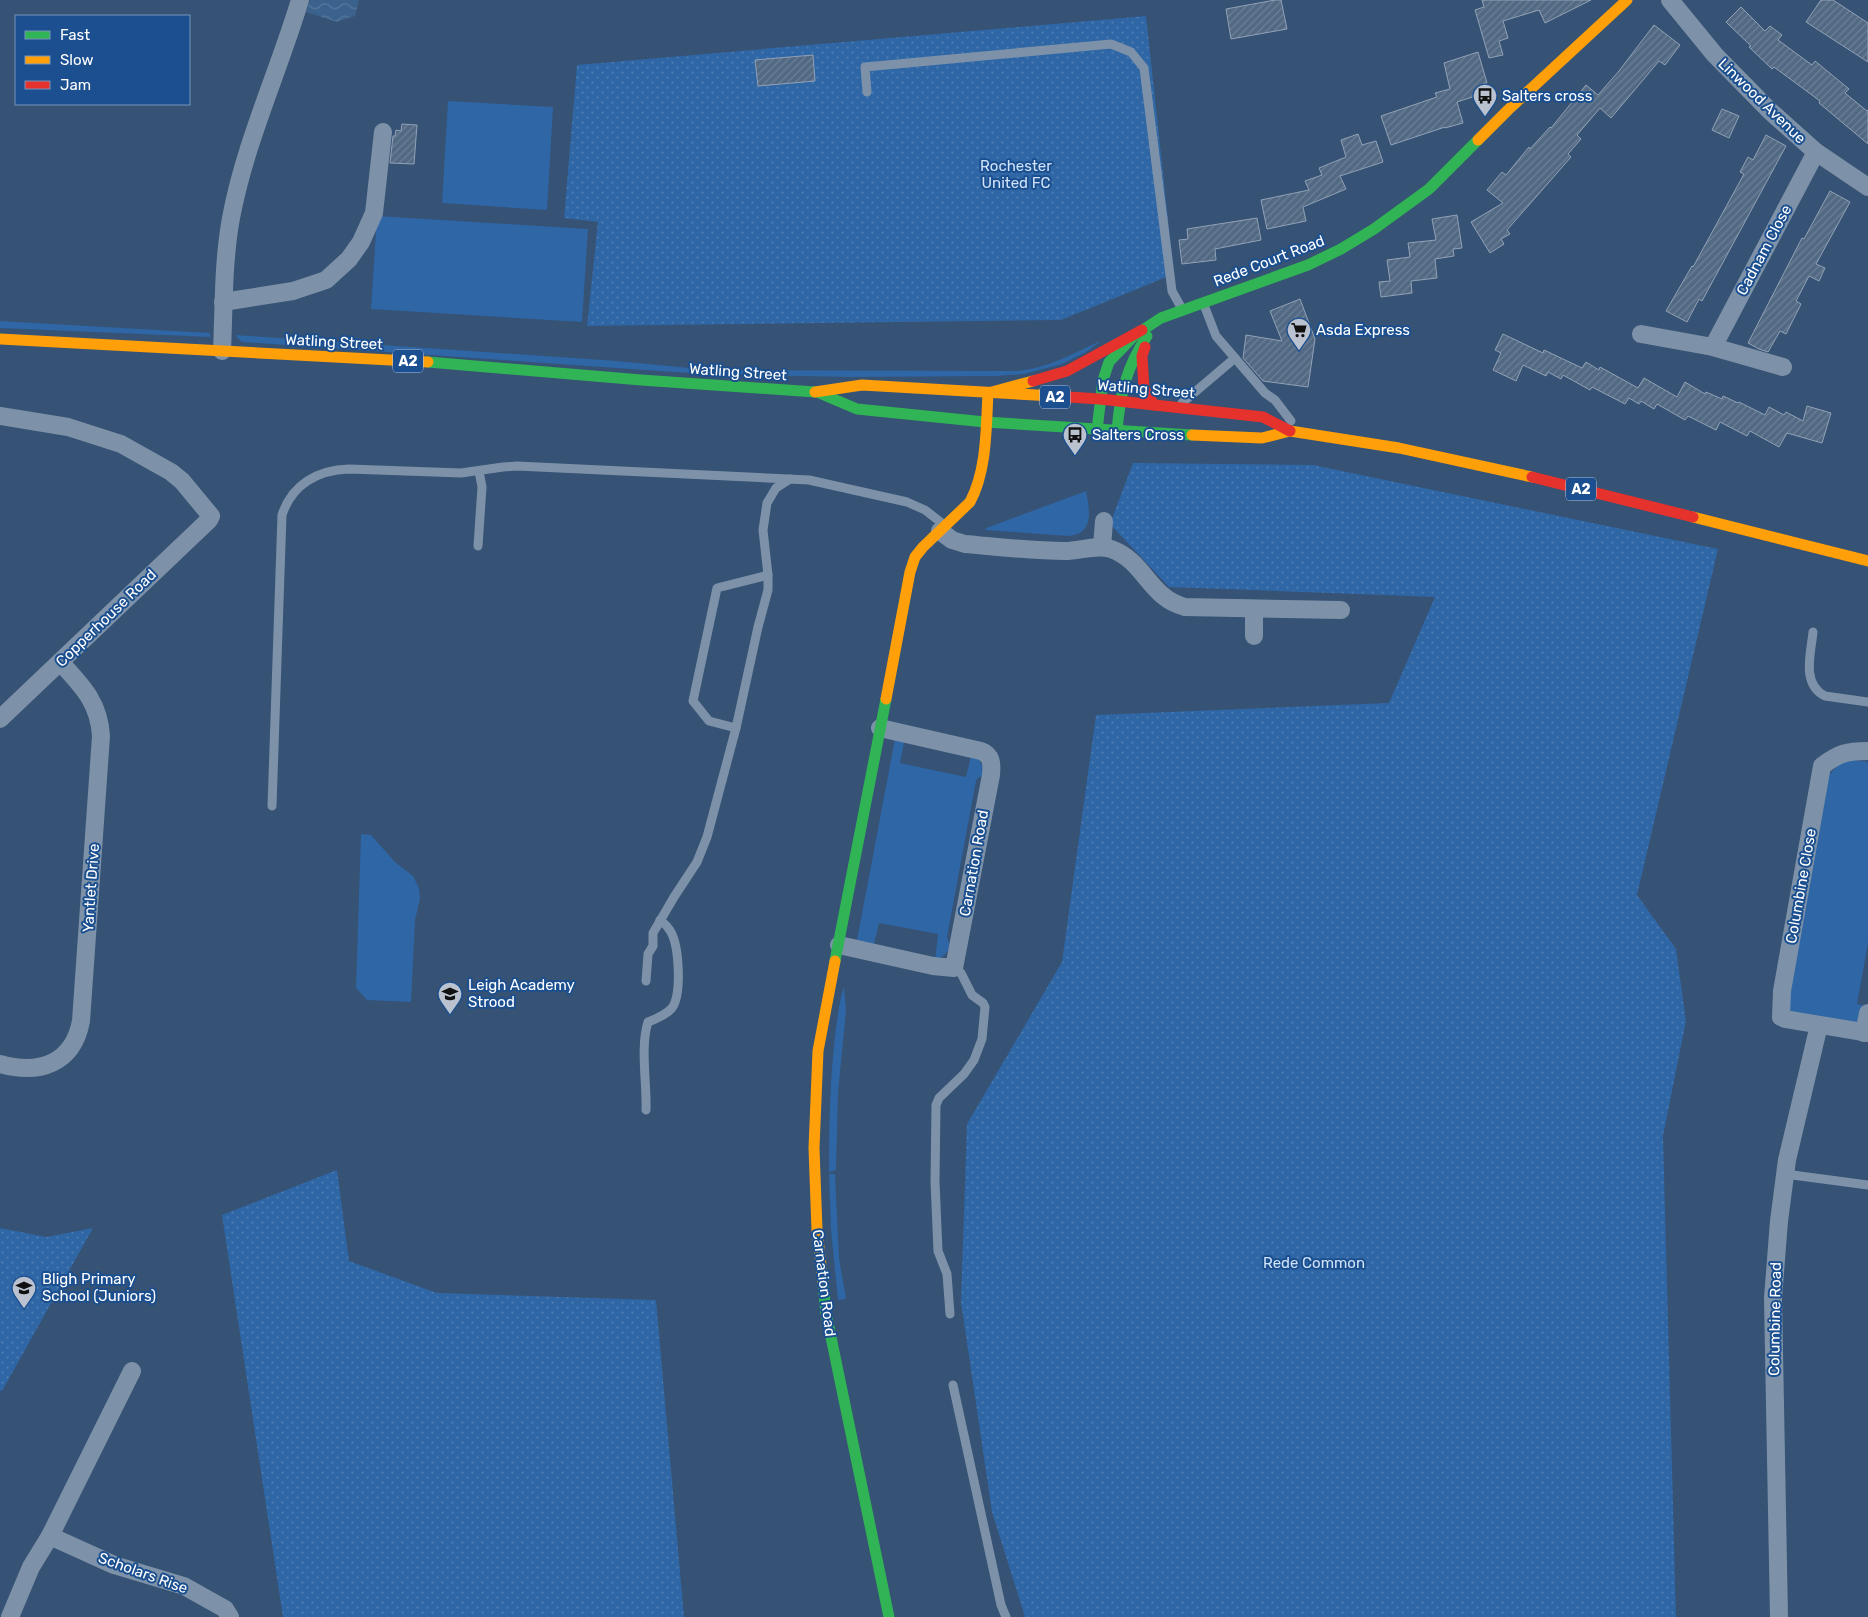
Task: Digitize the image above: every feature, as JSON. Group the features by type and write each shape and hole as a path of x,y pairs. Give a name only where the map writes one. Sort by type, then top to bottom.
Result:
{"main road":[{"name":"Rede Court Road","path":"1097,430 1103,380 1109,362 1120,349 1144,333 1161,318 1308,265 1374,228 1429,188 1508,110 1627,0"},
{"name":"Rede Court Road","path":"1117,431 1119,401 1128,367 1144,333"},
{"path":"988,393 1067,371 1144,333"},
{"path":"1144,333 1142,356 1144,389 1154,405"},
{"name":"Watling Street","path":"0,339 418,361 641,380 816,392 862,385 1119,401 1263,417 1296,432"},
{"name":"Watling Street","path":"816,392 857,409 986,422 1097,430 1262,438 1296,432"},
{"name":"Carnation Road","path":"889,1617 826,1313 817,1230 814,1148 818,1051 912,566 919,551 970,502 976,493 981,470 988,393"},
{"name":"A2","path":"1296,432 1399,448 1541,479 1868,561"}],"street":[{"path":"222,350 225,258 231,218 240,178 300,0"},
{"name":"Linwood Avenue","path":"1670,0 1715,55 1770,111 1816,152 1868,187"},
{"path":"223,302 293,292 326,280 349,259 361,242 374,213 383,132"},
{"name":"Cadnam Close","path":"1713,347 1816,152"},
{"path":"1641,334 1713,347 1783,367"},
{"name":"Copperhouse Road","path":"0,416 68,427 121,444 171,472 182,481 211,516 0,718"},
{"path":"1102,548 1104,521"},
{"path":"943,528 952,540 966,544 1051,551 1111,549 1127,558 1143,573 1164,598 1178,605 1192,608 1341,610"},
{"path":"1254,609 1254,636"},
{"name":"Yantlet Drive","path":"0,1064 27,1069 44,1066 53,1062 72,1045 81,1021 101,736 99,719 93,702 81,684 60,662"},
{"name":"Carnation Road","path":"880,728 981,751 989,754 991,760 991,775 958,970"},
{"name":"Columbine Close","path":"1819,1025 1785,1019 1780,1015 1817,787 1822,766 1835,756 1850,751 1868,752"},
{"path":"839,945 958,970"},
{"path":"1819,1025 1866,1033 1868,1013"},
{"name":"Columbine Road","path":"1779,1617 1773,1298 1779,1221 1787,1160 1819,1025"},
{"path":"10,1617 30,1567 50,1536 132,1371"},
{"name":"Scholars Rise","path":"50,1536 114,1565 184,1586 225,1609 230,1617"}],"lane":[{"path":"867,92 865,66 1111,44 1131,52 1144,68 1172,291 1182,310"},
{"path":"1203,302 1216,336 1265,393 1275,400 1296,432"},
{"path":"1181,408 1183,400 1235,358"},
{"path":"272,806 281,524 283,512 288,502 301,486 313,476 335,470 461,473 517,466 808,480 902,500 925,510 943,528"},
{"path":"478,546 482,488 479,471"},
{"path":"646,981 648,953 652,947 654,933 704,847 736,728 743,690 768,590 763,530 767,503 776,488 790,479"},
{"path":"736,728 709,721 693,701 710,616 717,588 768,575"},
{"path":"1813,632 1809,667 1809,678 1812,686 1825,696 1868,702"},
{"path":"646,1110 646,1029 648,1022 664,1015 671,1009 676,1000 679,983 672,935 660,920"},
{"path":"950,1314 947,1274 938,1251 935,1182 936,1105 939,1098 964,1074 974,1058 982,1039 986,1011 983,1003 972,995 958,970"},
{"path":"1785,1174 1868,1185"},
{"path":"953,1385 1001,1605 1006,1617"}],"green space":[{"name":"Rochester United FC","path":"1146,16 1174,274 1061,320 587,326 598,222 564,218 577,65"},
{"path":"448,101 553,107 547,210 442,203"},
{"path":"377,216 588,229 582,322 371,309"},
{"path":"0,321 210,333 210,337 0,328"},
{"path":"235,335 617,361 711,370 1017,371 1049,364 1100,342 1086,352 1062,364 1024,374 851,377 703,374 242,342"},
{"name":"Rede Common","path":"1133,463 1313,465 1718,549 1637,895 1676,949 1686,1021 1663,1136 1676,1617 1025,1617 992,1512 961,1302 967,1124 1062,962 1096,715 1389,703 1435,597 1169,587 1110,524"},
{"path":"1086,491 1089,506 1088,520 1083,531 1077,534 1069,536 985,530 986,528"},
{"path":"905,738 900,763 966,777 972,752 980,762 984,775 976,781 947,937 951,948 935,961 938,934 879,923 873,948 857,940 895,739"},
{"path":"1854,760 1868,762 1868,943 1857,1004 1864,1006 1862,1018 1855,1026 1787,1011 1829,775 1840,763"},
{"path":"361,834 371,835 395,862 413,876 419,888 420,899 415,920 411,1002 367,1000 356,988"},
{"path":"844,987 846,1011 838,1093 836,1170 829,1172 832,1064 838,1012"},
{"path":"337,1170 349,1261 437,1293 656,1300 684,1617 283,1617 222,1215"},
{"path":"829,1174 835,1174 839,1258 846,1299 838,1300 831,1230"},
{"name":"Bligh Primary School (Juniors)","path":"0,1228 46,1237 93,1228 2,1391 0,1391"}],"water":[{"path":"310,0 359,0 355,16 337,22 306,12"}],"building":[{"path":"1281,0 1287,29 1231,39 1226,9"},
{"path":"1482,0 1591,0 1545,23 1539,10 1503,21 1508,38 1499,41 1503,55 1489,58 1475,10 1484,7"},
{"path":"1821,0 1833,0 1868,23 1868,62 1806,22"},
{"path":"1741,7 1765,31 1770,26 1782,35 1778,40 1812,65 1815,61 1849,89 1845,93 1868,110 1868,144 1819,103 1820,101 1774,67 1772,69 1749,47 1751,46 1726,22"},
{"path":"1654,25 1680,45 1665,65 1659,61 1611,118 1600,108 1577,135 1581,139 1568,154 1571,157 1507,230 1510,234 1501,239 1504,244 1490,253 1471,222 1503,203 1487,190 1502,172 1506,175 1529,147 1530,149 1551,128 1586,85 1598,95"},
{"path":"1478,52 1487,83 1483,84 1485,93 1457,102 1463,123 1391,145 1381,116 1437,97 1435,93 1450,89 1444,63"},
{"path":"813,55 815,81 758,86 755,60"},
{"path":"1722,109 1739,116 1729,138 1712,130"},
{"path":"402,124 417,125 414,164 390,163 393,136 395,136 396,130 401,131"},
{"path":"1358,134 1362,145 1376,141 1383,162 1340,176 1346,189 1303,207 1306,221 1267,229 1261,200 1309,190 1305,181 1322,175 1319,168 1346,157 1341,140"},
{"path":"1766,135 1786,146 1702,301 1699,299 1687,322 1666,311 1693,267 1744,174 1740,172 1748,157 1753,160"},
{"path":"1830,191 1850,202 1816,264 1825,268 1819,281 1809,276 1796,301 1801,304 1786,334 1780,331 1768,352 1759,349 1748,343 1802,238 1804,239"},
{"path":"1457,215 1462,248 1453,249 1454,256 1435,259 1437,278 1411,281 1412,293 1381,297 1379,282 1390,281 1387,260 1410,257 1408,243 1436,240 1432,219"},
{"path":"1257,218 1261,240 1215,249 1216,260 1182,264 1179,240 1188,239 1187,229"},
{"name":"Asda Express","path":"1300,299 1315,339 1308,387 1263,381 1243,358 1246,335 1282,341 1270,311"},
{"path":"1503,334 1543,353 1544,350 1582,368 1586,362 1599,370 1600,367 1638,388 1644,378 1677,397 1685,382 1705,394 1706,392 1722,399 1723,396 1765,415 1769,407 1784,415 1786,412 1803,421 1807,406 1831,413 1822,443 1787,433 1779,447 1750,431 1747,436 1720,422 1716,430 1688,416 1685,420 1657,404 1654,409 1641,401 1639,404 1629,398 1625,404 1592,387 1590,390 1563,375 1561,379 1548,372 1546,376 1523,365 1516,381 1493,370 1501,353 1495,350"}],"traffic: fast":[{"path":"1097,430 1103,380 1109,362 1135,335 1161,318 1308,265 1341,249 1374,229 1429,189 1478,140"},
{"path":"1117,431 1125,382 1134,359 1147,336"},
{"path":"428,362 815,392"},
{"path":"817,392 857,409 985,422 1192,435"},
{"path":"835,961 886,699"},
{"path":"823,1283 826,1313 889,1617"}],"traffic: slow":[{"path":"1478,140 1627,0"},
{"path":"0,339 428,362"},
{"path":"886,699 910,572 915,557 970,502 976,490 985,449 988,393 1033,381"},
{"path":"815,392 862,385 1053,396"},
{"path":"1192,435 1262,438 1290,431 1399,448 1532,477"},
{"path":"1693,517 1868,561"},
{"path":"823,1283 817,1230 814,1148 818,1051 835,961"}],"traffic: jam":[{"path":"1033,381 1067,371 1142,330"},
{"path":"1145,347 1142,356 1144,389 1154,405"},
{"path":"1053,396 1100,399 1263,417 1290,431"},
{"path":"1532,477 1693,517"}],"place":[{"name":"Salters cross","path":"1485,117"},
{"name":"Asda Express","path":"1299,351"},
{"name":"Salters Cross","path":"1075,456"},
{"name":"Leigh Academy Strood","path":"450,1015"},
{"name":"Bligh Primary School (Juniors)","path":"24,1309"}]}
